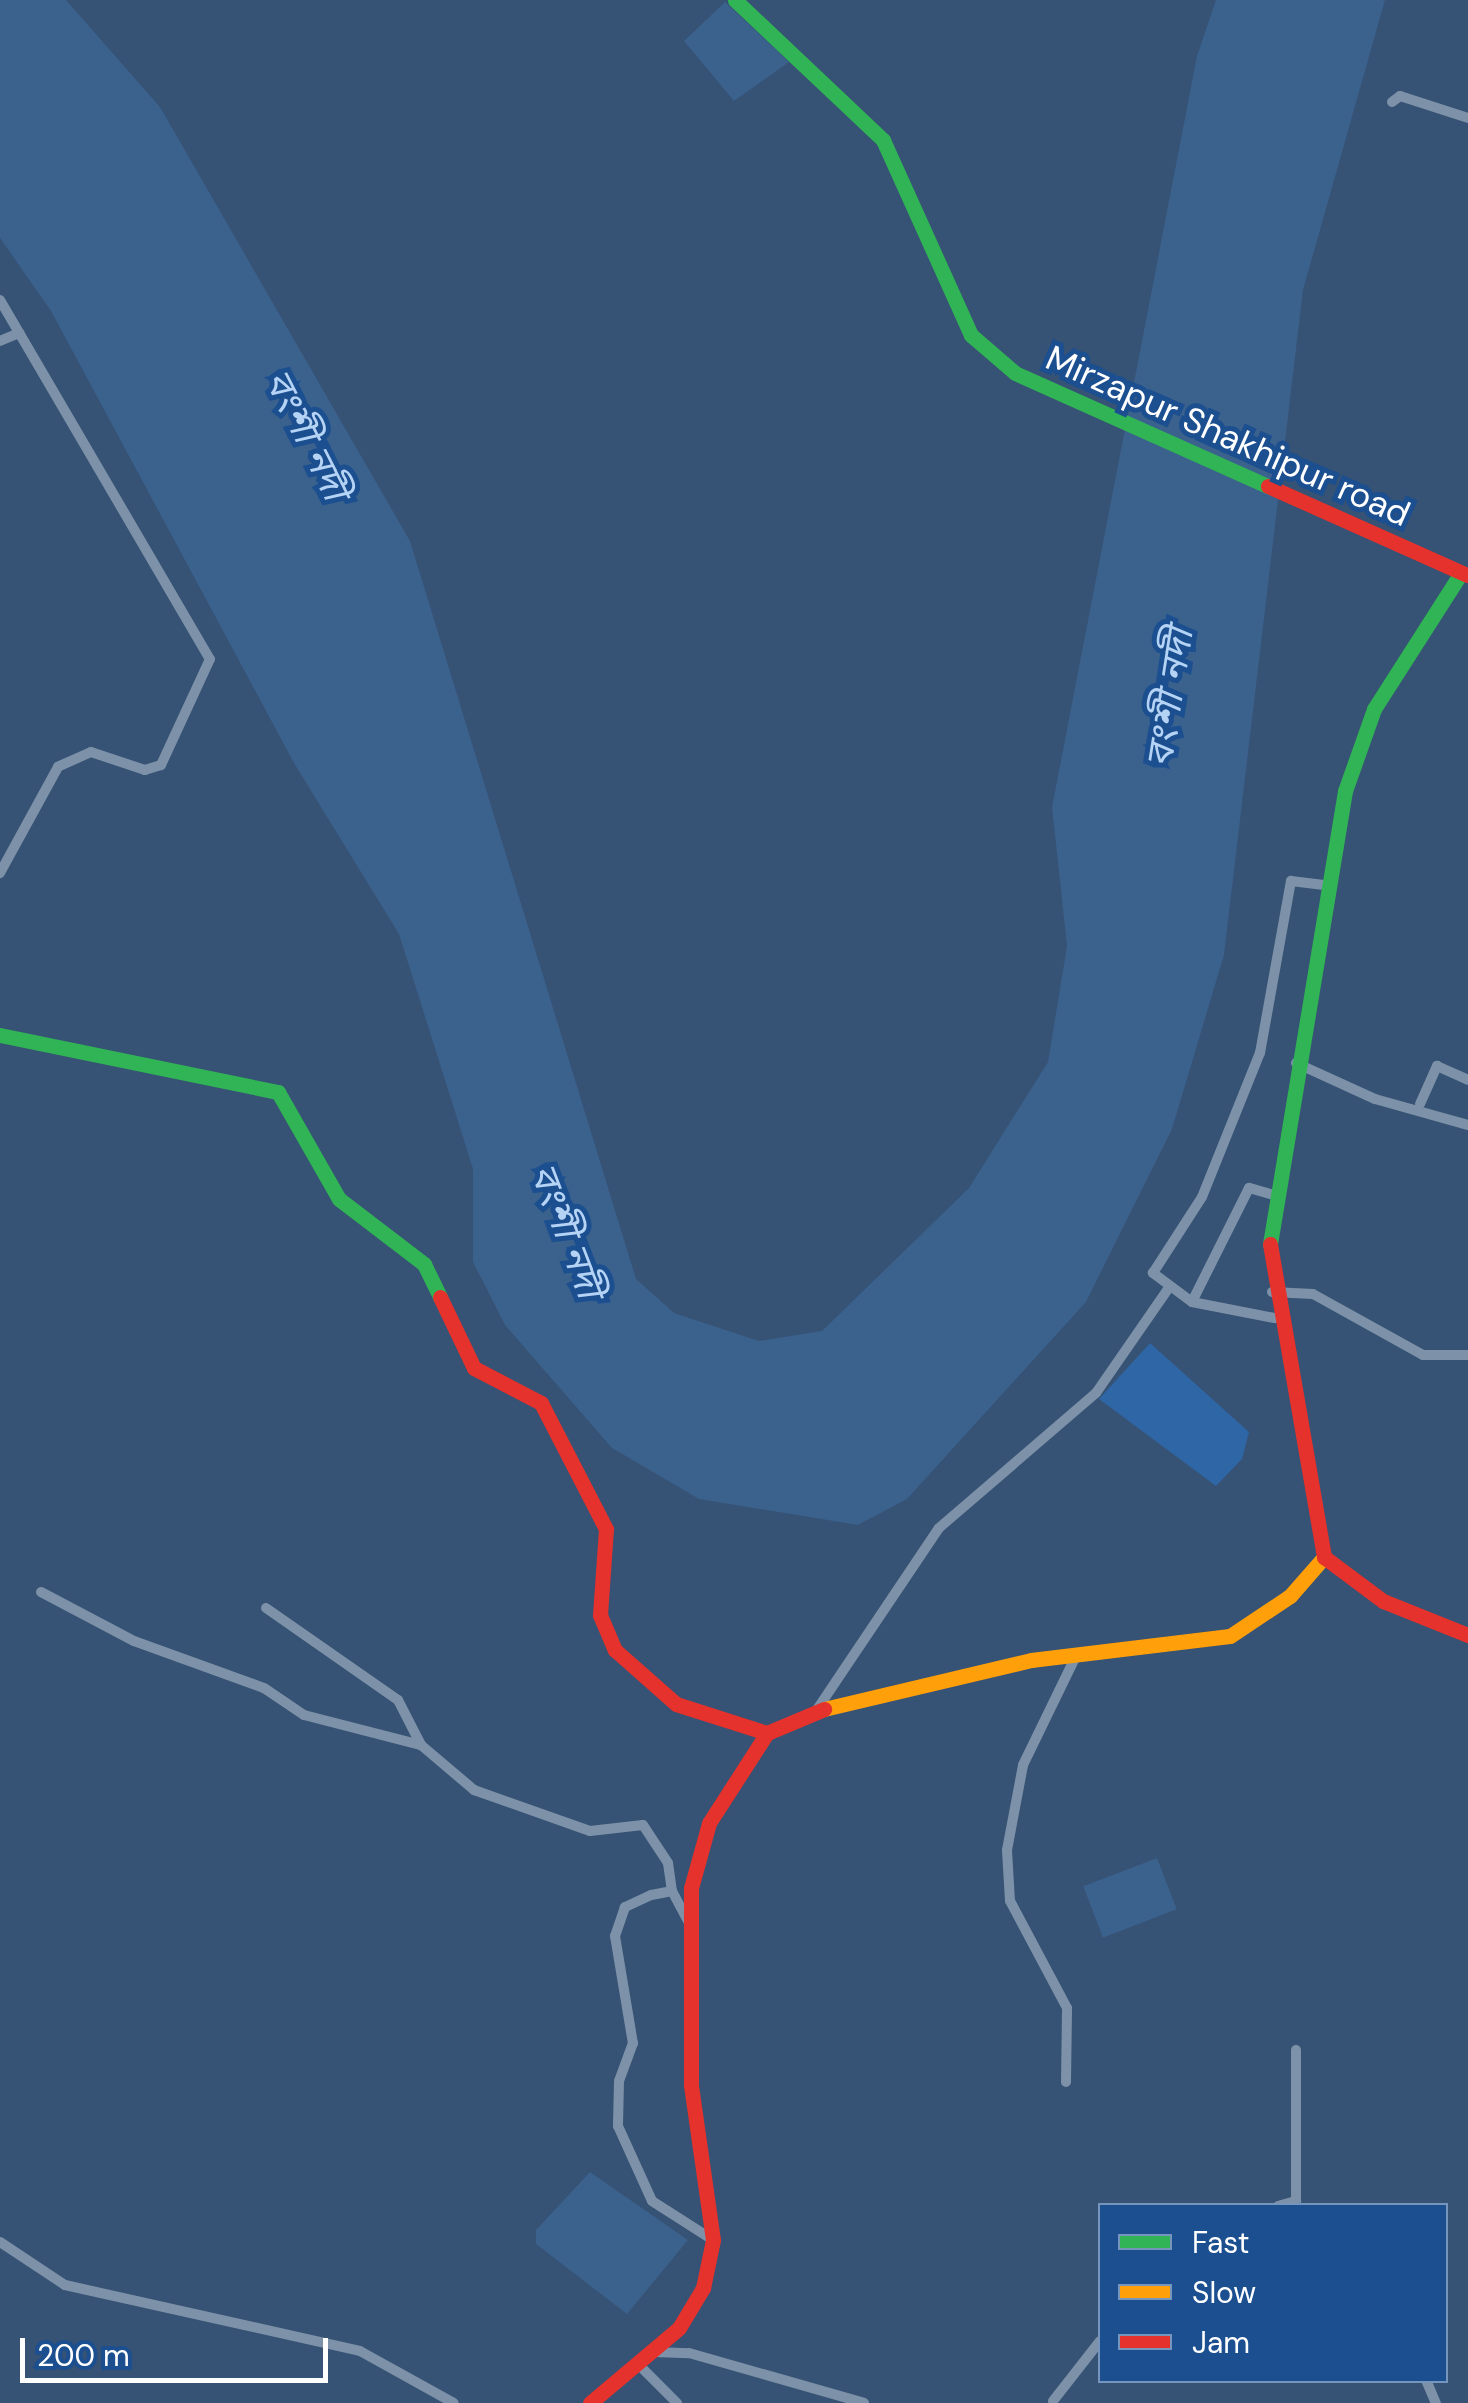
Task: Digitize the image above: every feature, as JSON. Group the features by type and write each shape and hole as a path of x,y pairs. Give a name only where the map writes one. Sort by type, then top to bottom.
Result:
{"street":[{"name":"Mirzapur Shakhipur road","path":"735,0 883,140 971,335 1067,400 1436,562 1466,570"},
{"path":"1392,102 1400,96 1468,118"},
{"path":"0,300 210,659 161,765 144,770 92,752 58,767 0,873"},
{"path":"0,341 19,332"},
{"path":"1466,570 1374,709 1324,885 1274,1195 1272,1292 1274,1318 1324,1557 1383,1601 1468,1634"},
{"path":"1274,1318 1192,1302 1153,1273 1218,1163 1268,1027 1291,881 1324,885"},
{"path":"0,1035 278,1092 339,1199 424,1264 474,1368 540,1403 606,1529 600,1615 615,1650 676,1704 767,1733"},
{"path":"1295,1062 1375,1099 1420,1104 1468,1125"},
{"path":"1420,1104 1437,1066 1468,1080"},
{"path":"1192,1302 1249,1188 1274,1195"},
{"path":"816,1711 939,1528 1096,1393 1170,1286"},
{"path":"1272,1292 1314,1294 1423,1355 1468,1355"},
{"path":"590,2403 654,2352 703,2288 713,2240 691,2085 688,1922 709,1823 767,1733 816,1711 1075,1658 1230,1636 1290,1596 1324,1557"},
{"path":"40,1592 134,1641 264,1688 304,1716 421,1745"},
{"path":"266,1608 398,1700 421,1745 474,1790 554,1821 611,1832 642,1825 668,1863 672,1891 688,1922"},
{"path":"1066,2082 1067,2008 1010,1901 1007,1850 1023,1764 1075,1658"},
{"path":"672,1891 625,1907 615,1936 632,2027 618,2126 663,2214 713,2240"},
{"path":"1296,2050 1297,2203"},
{"path":"0,2242 65,2285 360,2351 454,2403"},
{"path":"1053,2401 1098,2344"},
{"path":"654,2352 689,2353 864,2403"},
{"path":"639,2365 677,2403"}],"shaded area":[{"path":"1150,1343 1249,1432 1242,1459 1216,1486 1099,1399"}],"water":[{"name":"বংশী নদী","path":"0,0 66,0 160,107 410,541 636,1279 674,1313 759,1341 822,1331 969,1188 1048,1062 1067,946 1052,807 1197,56 1216,0 1385,0 1303,290 1224,955 1172,1129 1086,1302 907,1499 858,1525 699,1499 612,1448 505,1325 473,1262 473,1169 399,934 294,763 51,311 0,238"},
{"path":"725,2 789,62 734,101 684,41"},
{"path":"1157,1858 1177,1909 1103,1938 1083,1886"},
{"path":"590,2172 688,2240 627,2314 536,2244 536,2230"}],"traffic: fast":[{"path":"735,0 883,140 971,335 1015,373 1268,486"},
{"path":"1270,1244 1345,791 1374,709 1461,573"},
{"path":"0,1035 278,1092 339,1199 424,1264 440,1297"}],"traffic: slow":[{"path":"824,1709 1031,1660 1230,1636 1290,1596 1324,1557"}],"traffic: jam":[{"path":"1268,486 1467,575"},
{"path":"1270,1244 1324,1557 1383,1601 1468,1635"},
{"path":"440,1297 474,1368 541,1403 606,1529 600,1615 615,1650 676,1704 767,1733"},
{"path":"590,2403 679,2328 703,2288 713,2240 691,2085 691,1888 709,1823 767,1733 824,1709"}]}
